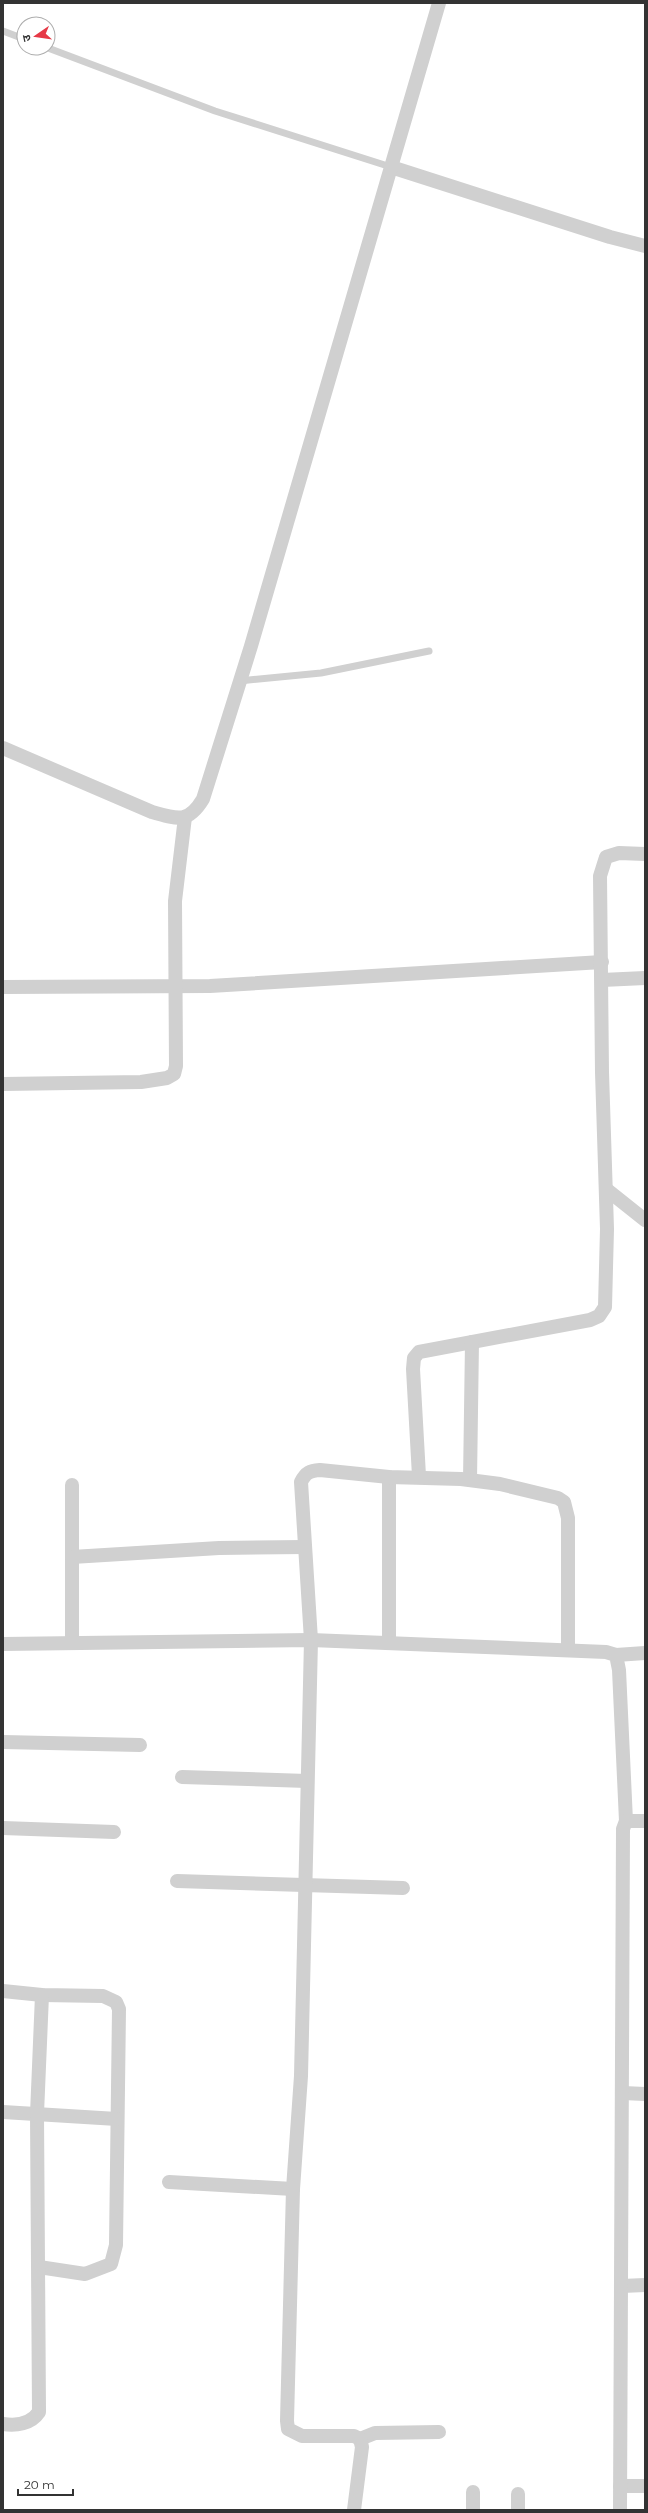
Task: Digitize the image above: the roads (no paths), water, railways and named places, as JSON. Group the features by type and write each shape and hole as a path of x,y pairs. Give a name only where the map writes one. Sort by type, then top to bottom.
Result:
{"street":[{"path":"3,748 152,812 172,818 185,817 194,813 203,799 251,646 439,3"},
{"path":"391,167 610,237 645,246"},
{"path":"3,1084 141,1082 167,1078 174,1074 176,1066 178,986 176,901 185,817"},
{"path":"419,1476 413,1369 414,1358 420,1352 429,1348 472,1342 590,1320 599,1316 605,1307 607,1293 606,1189 602,1072 600,876 606,857 612,854 645,854"},
{"path":"3,988 210,986 602,962"},
{"path":"602,980 645,978"},
{"path":"606,1189 645,1220"},
{"path":"470,1480 472,1342"},
{"path":"354,2510 362,2446 360,2440 354,2436 302,2436 288,2429 293,2189 301,2076 311,1640 301,1482 309,1471 389,1477 419,1476 500,1484 558,1498 564,1502 568,1518 568,1650"},
{"path":"389,1477 389,1643"},
{"path":"72,1485 72,1643"},
{"path":"72,1557 219,1548 305,1547"},
{"path":"3,1644 311,1640 568,1650 606,1652 616,1655 645,1653"},
{"path":"616,1655 619,1670 626,1821 623,1829 620,2510"},
{"path":"3,1742 140,1745"},
{"path":"182,1777 307,1781"},
{"path":"626,1821 645,1821"},
{"path":"3,1828 114,1832"},
{"path":"177,1881 305,1883 403,1888"},
{"path":"3,1991 103,1996 116,2002 119,2009 116,2245 111,2264 85,2274 39,2267"},
{"path":"3,2424 27,2422 35,2419 39,2412 37,2114 42,1994"},
{"path":"623,2093 645,2094"},
{"path":"3,2112 117,2119"},
{"path":"169,2182 293,2189"},
{"path":"622,2286 645,2285"},
{"path":"360,2440 374,2433 439,2432"},
{"path":"620,2486 645,2486"},
{"path":"472,2492 472,2510"},
{"path":"518,2494 518,2510"}],"lane":[{"path":"3,31 16,36"},
{"path":"56,51 215,111 391,167"},
{"path":"239,681 321,673 429,651"}]}
